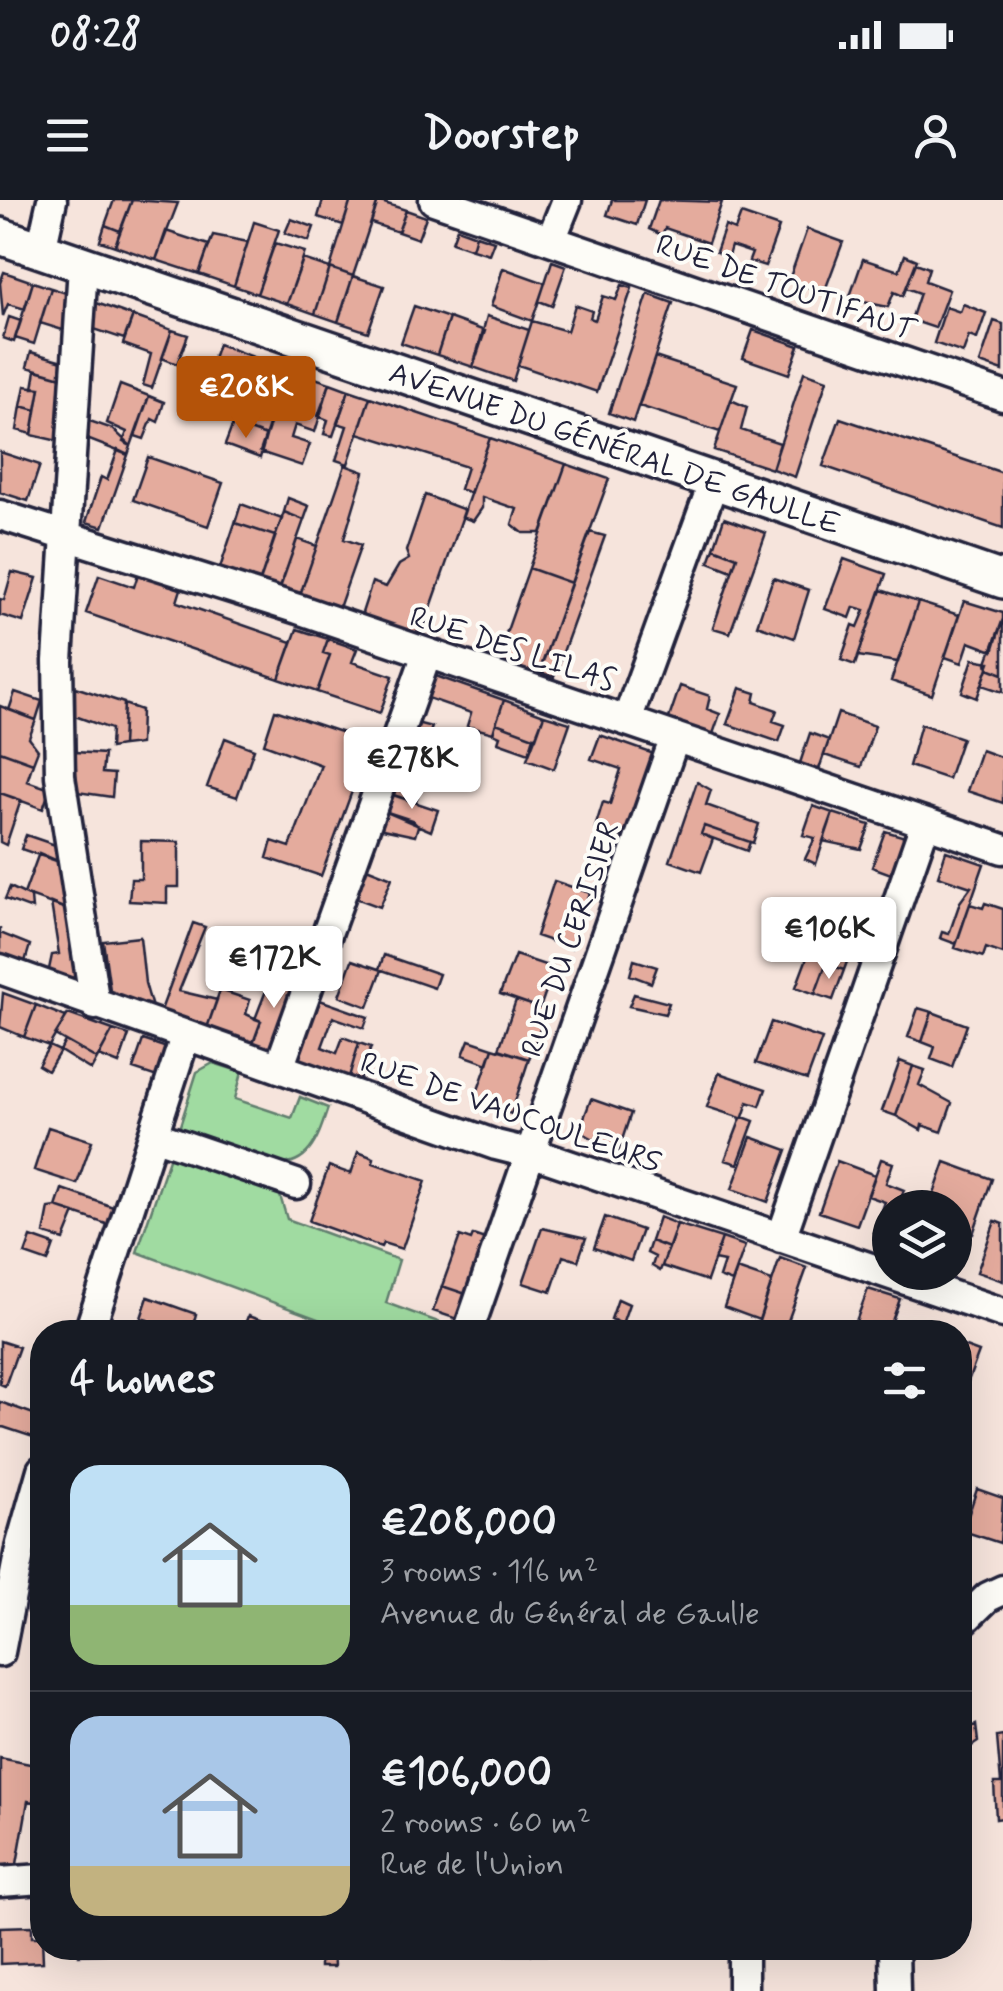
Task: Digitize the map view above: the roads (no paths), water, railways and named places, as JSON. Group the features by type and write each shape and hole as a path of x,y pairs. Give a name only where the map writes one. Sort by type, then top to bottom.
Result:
{"main road":[{"name":"AVENUE DU GÉNÉRAL DE GAULLE","path":"0,236 1003,580"}],"street":[{"path":"41,250 52,200"},
{"name":"RUE DE TOUTIFAUT","path":"434,200 1003,396"},
{"path":"551,240 567,200"},
{"path":"83,266 58,661 60,776 95,1005"},
{"path":"627,720 714,481"},
{"name":"RUE DES LILAS","path":"0,515 627,720 1003,849"},
{"path":"279,1068 427,654"},
{"name":"RUE DU CERISIER","path":"472,1320 675,737"},
{"path":"781,1238 925,824"},
{"name":"RUE DE VAUCOULEURS","path":"0,968 496,1145 1003,1313"},
{"path":"94,1320 185,1037"},
{"path":"156,1136 296,1184"},
{"path":"0,1652 30,1513"},
{"path":"972,1612 988,1597 1003,1590"},
{"path":"0,1882 30,1880"},
{"path":"743,1960 743,1991"},
{"path":"894,1960 895,1991"}]}
